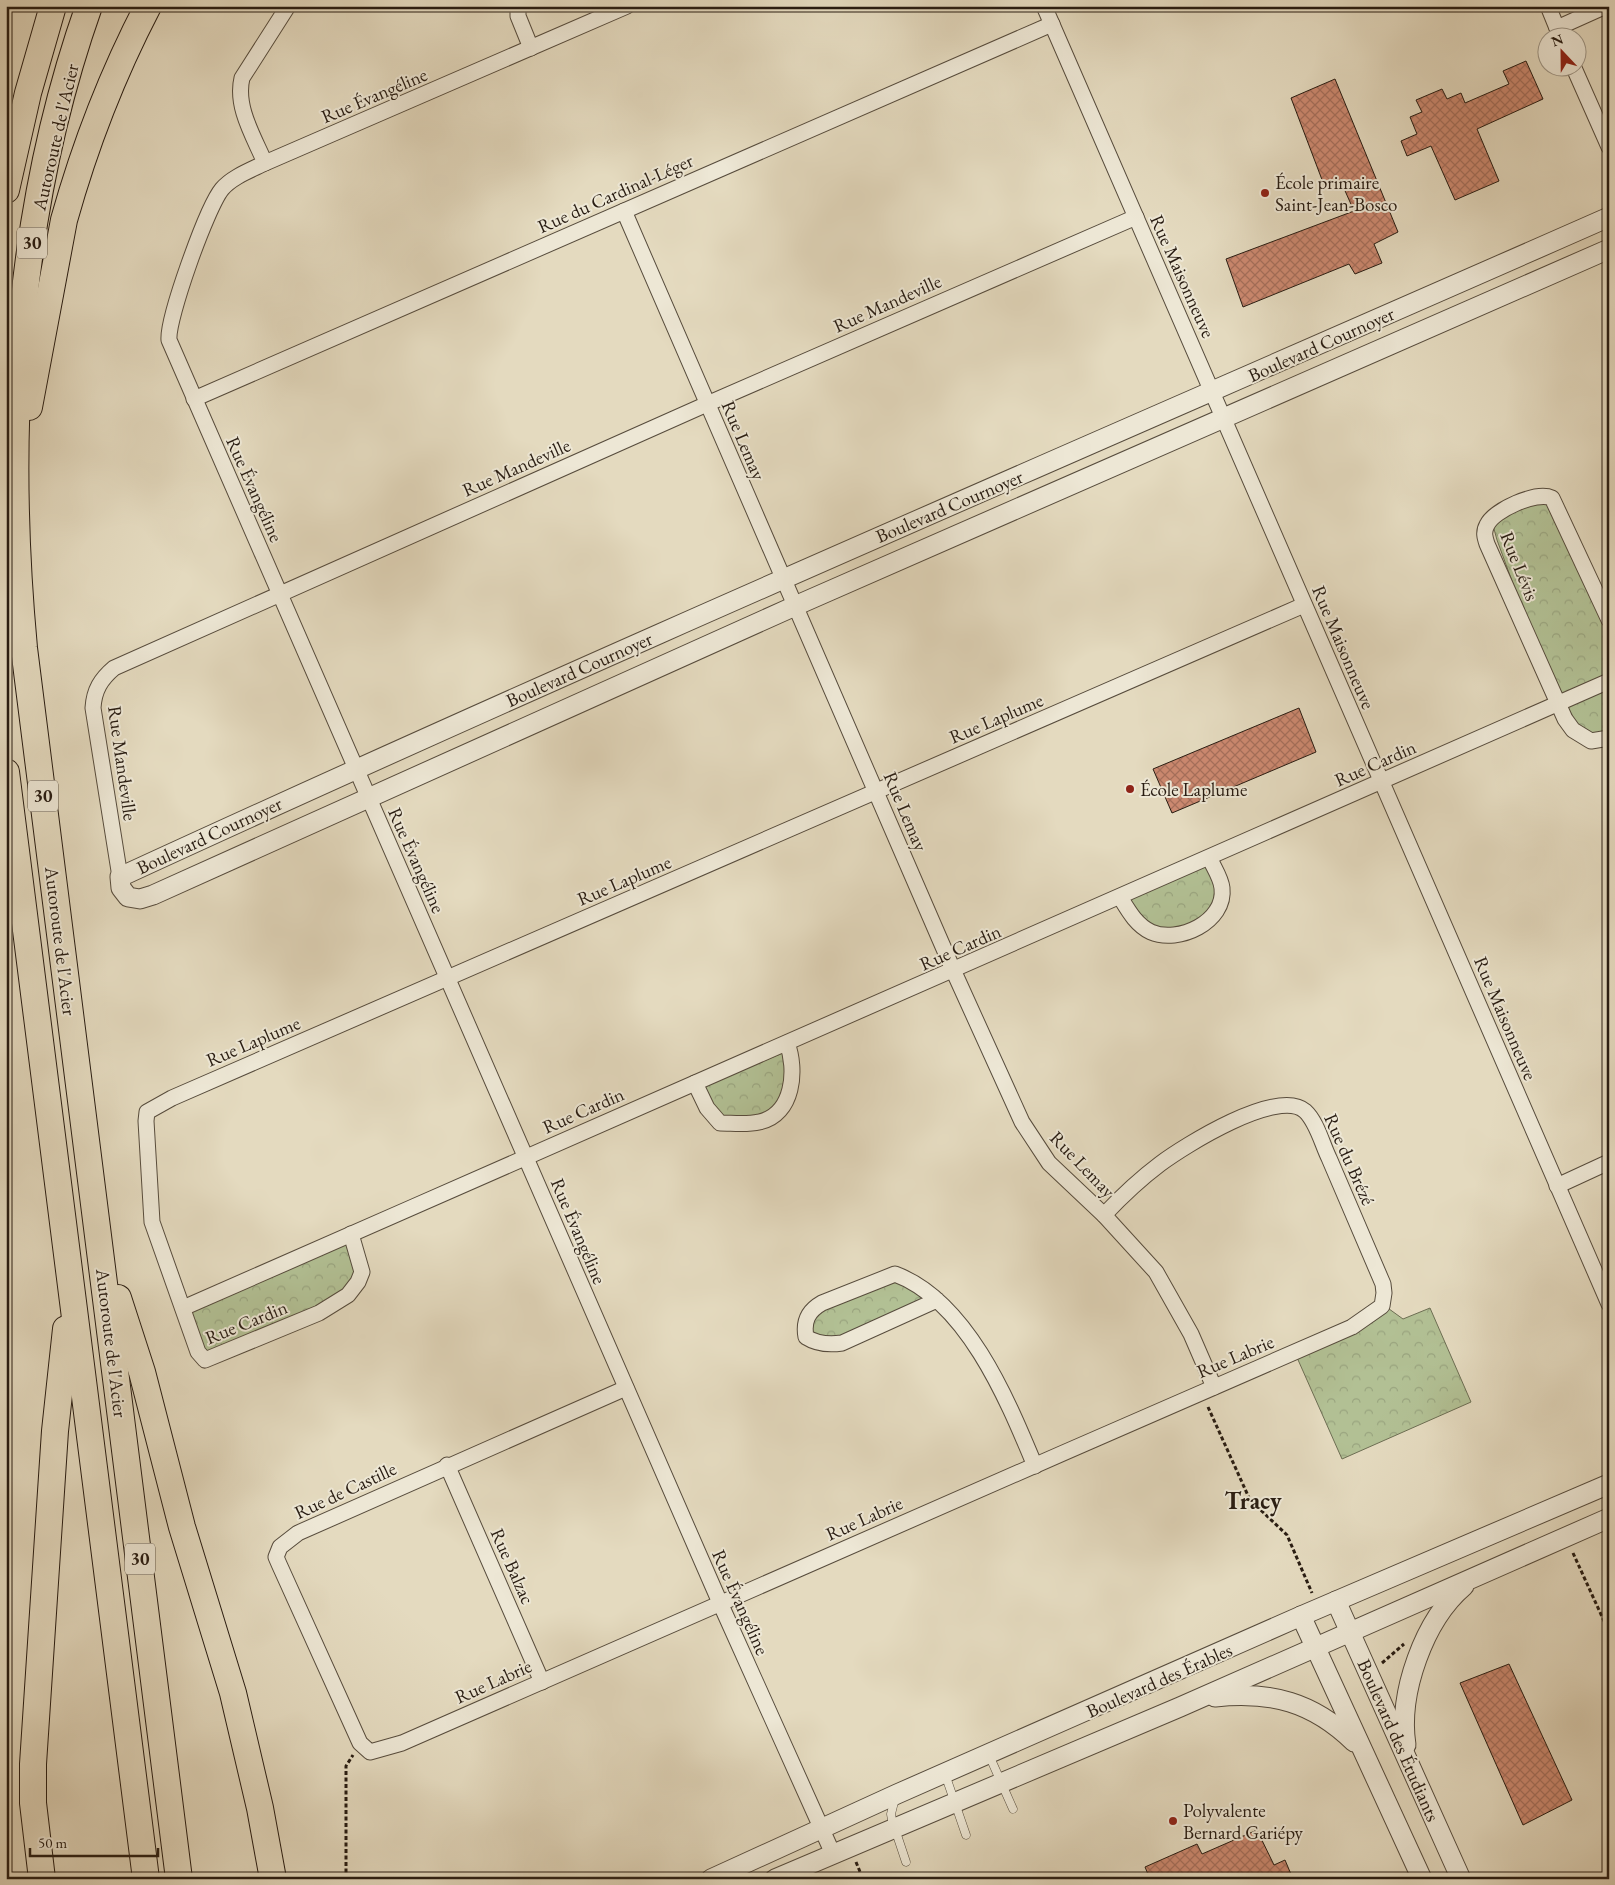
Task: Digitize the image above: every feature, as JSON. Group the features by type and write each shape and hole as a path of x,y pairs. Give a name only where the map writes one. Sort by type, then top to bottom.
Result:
{"highway":[{"name":"Autoroute de l'Acier","path":"6,190 32,77 53,6"},
{"name":"Autoroute de l'Acier","path":"89,6 60,108 34,228 16,379 14,486 18,581 25,657 180,1879"},
{"path":"14,486 67,211 94,123 148,6"},
{"name":"Autoroute de l'Acier","path":"6,772 146,1879"},
{"path":"99,1240 142,1372 177,1511 233,1693 260,1808 273,1879"},
{"path":"42,1879 33,1803 33,1764 55,1431 71,1281"}],"street":[{"path":"265,163 240,103 239,91 242,78 288,6"},
{"path":"518,6 518,16 531,48"},
{"name":"Rue Évangéline","path":"627,6 606,10 531,48 265,163 230,182 216,196 172,314 168,331 169,340 720,1605 833,1854"},
{"name":"Rue Maisonneuve","path":"1044,6 1609,1304"},
{"path":"1548,6 1557,28"},
{"path":"1568,28 1606,6"},
{"name":"Rue du Cardinal-Léger","path":"194,399 1052,24"},
{"path":"1578,78 1609,147"},
{"name":"Rue Lemay","path":"624,211 954,972 1028,1135 1049,1163 1104,1215 1156,1272 1191,1334 1214,1387"},
{"name":"Rue Mandeville","path":"120,877 93,708 97,686 106,674 114,668 707,404 1136,217"},
{"name":"Boulevard Cournoyer","path":"1609,217 783,578 355,769 120,877 121,888 128,897 140,899 154,895 795,606 1609,249"},
{"name":"Rue Lévis","path":"1558,704 1484,536 1486,527 1492,517 1526,500 1546,496 1552,498 1609,620"},
{"name":"Rue Laplume","path":"183,1308 152,1222 147,1112 172,1098 1304,605"},
{"name":"Rue Cardin","path":"351,1234 362,1272 358,1282 348,1295 319,1313 205,1360 198,1352 183,1308 525,1157 954,972 1609,682"},
{"path":"1558,704 1565,719 1577,734 1591,741 1609,738"},
{"path":"1120,897 1128,912 1150,931 1167,936 1197,928 1208,920 1221,900 1222,888 1210,859"},
{"path":"695,1083 707,1108 720,1123 759,1122 772,1117 787,1097 792,1084 793,1062 787,1043"},
{"name":"Rue du Brézé","path":"1104,1215 1160,1164 1202,1136 1263,1110 1283,1105 1296,1106 1305,1111 1312,1122 1344,1193 1383,1284 1382,1306"},
{"path":"1557,1186 1609,1162"},
{"path":"937,1300 842,1343 832,1345 814,1342 806,1337 804,1326 812,1309 895,1274 916,1284 937,1300 966,1334 991,1370 1008,1402 1034,1466"},
{"name":"Rue Labrie","path":"356,1748 370,1752 402,1743 1352,1327 1382,1306"},
{"name":"Rue de Castille","path":"356,1748 276,1557 280,1547 298,1533 626,1388"},
{"name":"Rue Balzac","path":"447,1466 542,1682"},
{"name":"Boulevard des Érables","path":"711,1879 822,1830 897,1794 1301,1616 1609,1484"},
{"name":"Boulevard des Érables","path":"775,1879 1180,1707 1609,1518"},
{"path":"1409,1761 1404,1732 1405,1711 1420,1652 1428,1633 1450,1599 1479,1575"},
{"name":"Boulevard des Étudiants","path":"1336,1602 1461,1879"},
{"name":"Boulevard des Étudiants","path":"1301,1616 1422,1879"},
{"path":"1180,1707 1213,1697 1231,1695 1286,1700 1328,1719 1361,1748"}],"lane":[{"path":"989,1755 1013,1810"},
{"path":"945,1774 956,1801 966,1835"},
{"path":"897,1794 891,1814 906,1862"}],"path":[{"path":"1205,1402 1250,1500 1286,1534 1312,1594"},
{"path":"1572,1550 1609,1632"},
{"path":"1376,1668 1407,1642"},
{"path":"346,1879 346,1766 356,1748"},
{"path":"855,1859 864,1879"}],"green space":[{"path":"1547,498 1609,625 1609,737 1592,739 1557,704 1494,529 1496,521 1521,505"},
{"path":"1208,863 1219,900 1196,926 1174,933 1164,932 1146,924 1123,902"},
{"path":"790,1050 793,1062 772,1117 722,1119 700,1087"},
{"path":"351,1236 357,1249 353,1289 205,1359 184,1309"},
{"path":"895,1277 932,1299 841,1341 808,1335 814,1311"},
{"path":"1385,1306 1403,1319 1430,1308 1471,1402 1342,1459 1295,1353"}],"building":[{"path":"1526,61 1543,99 1477,129 1499,181 1455,200 1431,146 1407,156 1401,141 1417,134 1410,117 1422,112 1416,100 1442,89 1447,99 1461,93 1465,103 1509,84 1503,71"},
{"path":"1335,79 1398,232 1374,244 1382,263 1355,274 1349,264 1243,307 1226,259 1354,211 1342,184 1337,187 1335,180 1324,185 1291,98"},
{"path":"1299,708 1316,752 1172,813 1153,769"},
{"path":"1509,1664 1572,1800 1523,1825 1460,1683"},
{"path":"1257,1830 1274,1865 1285,1860 1293,1879 1150,1879 1145,1867 1197,1844 1202,1854"}],"place":[{"name":"École primaire Saint-Jean-Bosco","path":"1265,193"},
{"name":"École Laplume","path":"1130,789"},
{"name":"Polyvalente Bernard Gariépy","path":"1173,1821"}],"district":[{"name":"Tracy","path":"1253,1501"}]}
